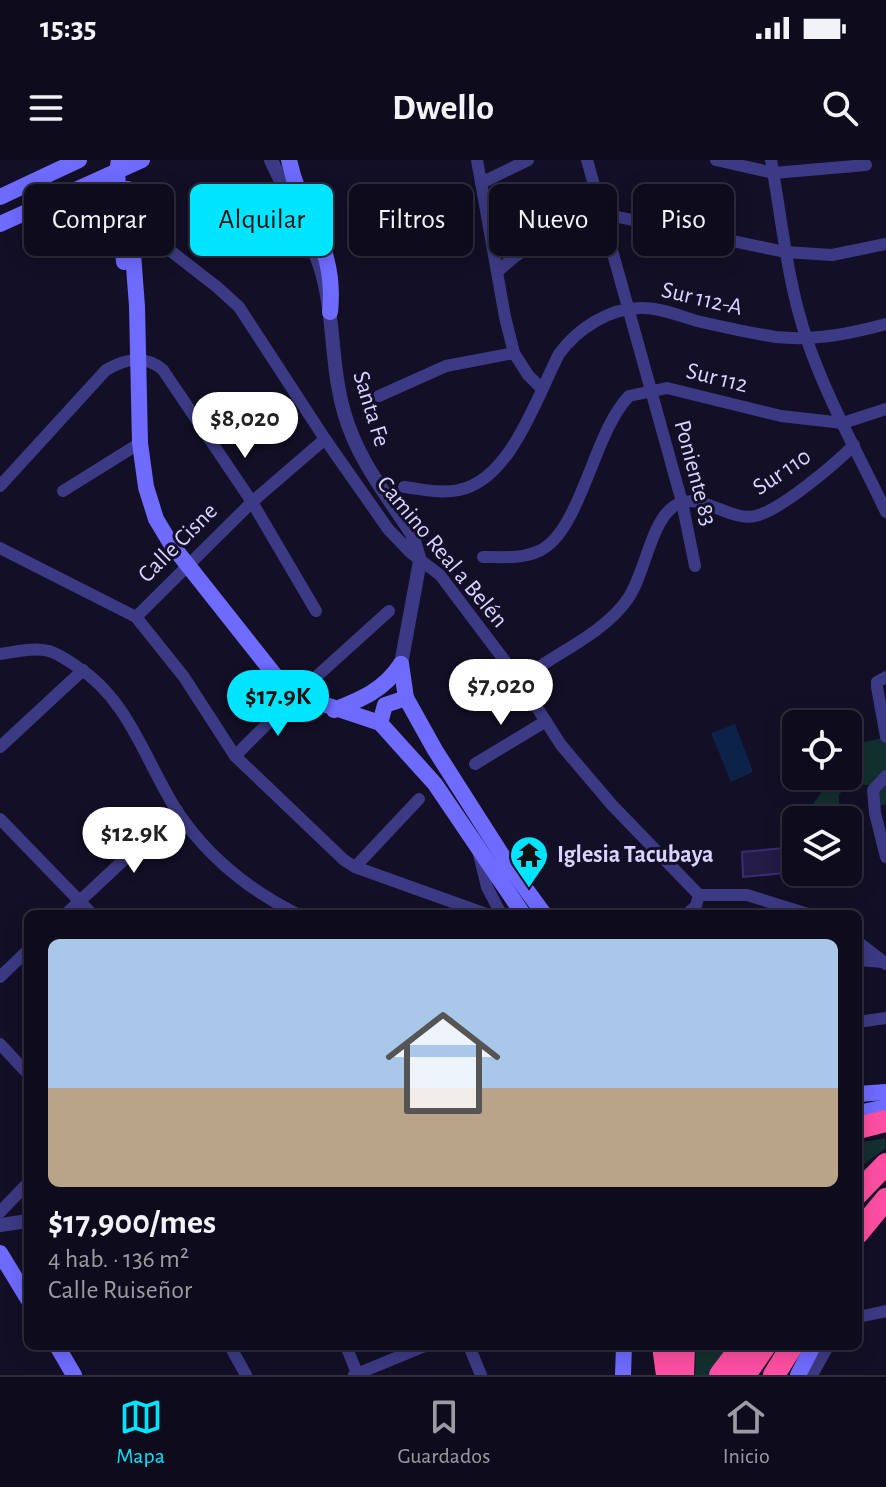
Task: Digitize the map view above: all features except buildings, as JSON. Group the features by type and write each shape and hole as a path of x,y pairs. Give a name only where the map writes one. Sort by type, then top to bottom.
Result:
{"highway":[{"path":"862,1130 886,1121"},
{"path":"862,1131 886,1128"},
{"path":"862,1186 886,1164"},
{"path":"862,1212 886,1185"},
{"path":"862,1228 886,1199"},
{"path":"720,1375 739,1350"},
{"path":"747,1375 764,1350"},
{"path":"774,1375 790,1350"},
{"path":"782,1375 797,1350"}],"main road":[{"path":"83,184 118,166 142,160"},
{"path":"289,160 327,255 331,273 330,312"},
{"path":"0,197 73,162"},
{"path":"0,224 24,213"},
{"path":"123,256 130,328 137,359"},
{"path":"133,256 140,443 146,487 156,519 187,564 277,678 296,695 380,723 435,784 520,910"},
{"path":"401,664 406,698 509,866 541,910"},
{"path":"334,710 376,692 401,664"},
{"path":"380,723 385,705 406,698"},
{"path":"862,1094 886,1092"},
{"path":"862,1112 886,1107"},
{"path":"862,1243 886,1211"},
{"path":"0,1253 24,1292"},
{"path":"59,1350 74,1375"},
{"path":"623,1350 623,1375"},
{"path":"798,1375 811,1350"}],"street":[{"name":"Santa Fe","path":"271,160 319,266 330,312 339,391 352,437 377,485 412,534 420,561"},
{"path":"477,160 514,353 541,388"},
{"path":"481,183 528,160"},
{"name":"Poniente 83","path":"587,160 593,184"},
{"path":"716,160 773,167 866,165"},
{"path":"773,167 785,252 806,339 854,445 880,481 886,512"},
{"path":"617,217 785,252 832,255 886,244"},
{"name":"Camino Real a Belén","path":"174,254 239,307 388,529 420,561 440,575 520,681 561,745 612,805 699,895"},
{"path":"497,272 516,256"},
{"name":"Poniente 83","path":"612,256 682,502 695,566"},
{"name":"Sur 112-A","path":"404,487 441,492 461,490 492,473 514,443 568,341 583,328 628,310 659,310 745,332 806,339 886,324"},
{"path":"379,396 446,366 514,353"},
{"path":"0,486 106,370 119,362 149,360 163,370 252,502 316,611"},
{"name":"Sur 112","path":"483,557 537,552 557,537 569,518 609,424 629,396 667,388 781,416 843,423 886,409"},
{"name":"Calle Cisne","path":"136,617 252,502 325,439"},
{"path":"63,491 140,443"},
{"name":"Sur 110","path":"682,502 706,504 743,517 754,517 803,487 854,445"},
{"path":"520,681 610,620 634,588 662,519 670,508 682,502"},
{"path":"0,548 136,617 184,677 235,756 331,849 355,867 475,910"},
{"path":"401,664 420,561"},
{"path":"235,756 296,695 389,611"},
{"path":"0,654 37,649 51,651 83,670 129,721 177,810 197,837 241,880 289,910"},
{"path":"0,747 83,670"},
{"path":"886,677 877,682 877,687 886,736"},
{"path":"475,764 546,721"},
{"path":"886,776 873,790 875,813 886,857"},
{"path":"355,867 419,799"},
{"path":"70,910 177,810"},
{"path":"0,819 88,910"},
{"path":"476,843 487,887 499,910"},
{"path":"692,910 699,895 747,895 795,910"},
{"path":"862,945 885,964"},
{"path":"0,977 24,954"},
{"path":"862,961 885,964"},
{"path":"862,1021 886,1018"},
{"path":"0,1044 24,1070"},
{"path":"0,1212 24,1187"},
{"path":"0,1225 24,1222"},
{"path":"862,1316 886,1311"},
{"path":"232,1350 246,1375"},
{"path":"347,1350 355,1374 415,1350"},
{"path":"471,1350 481,1375"},
{"path":"812,1375 826,1350"}],"green space":[{"path":"886,732 886,804 874,808 869,785 862,785 862,743 882,738"},
{"path":"820,790 843,790 839,795 839,806 811,806"},
{"path":"885,1138 886,1148 862,1166 862,1142"},
{"path":"696,1350 729,1350 709,1375 695,1375"}],"water":[{"path":"735,724 753,772 731,782 711,733"}],"place":[{"name":"Iglesia Tacubaya","path":"529,889"}]}
